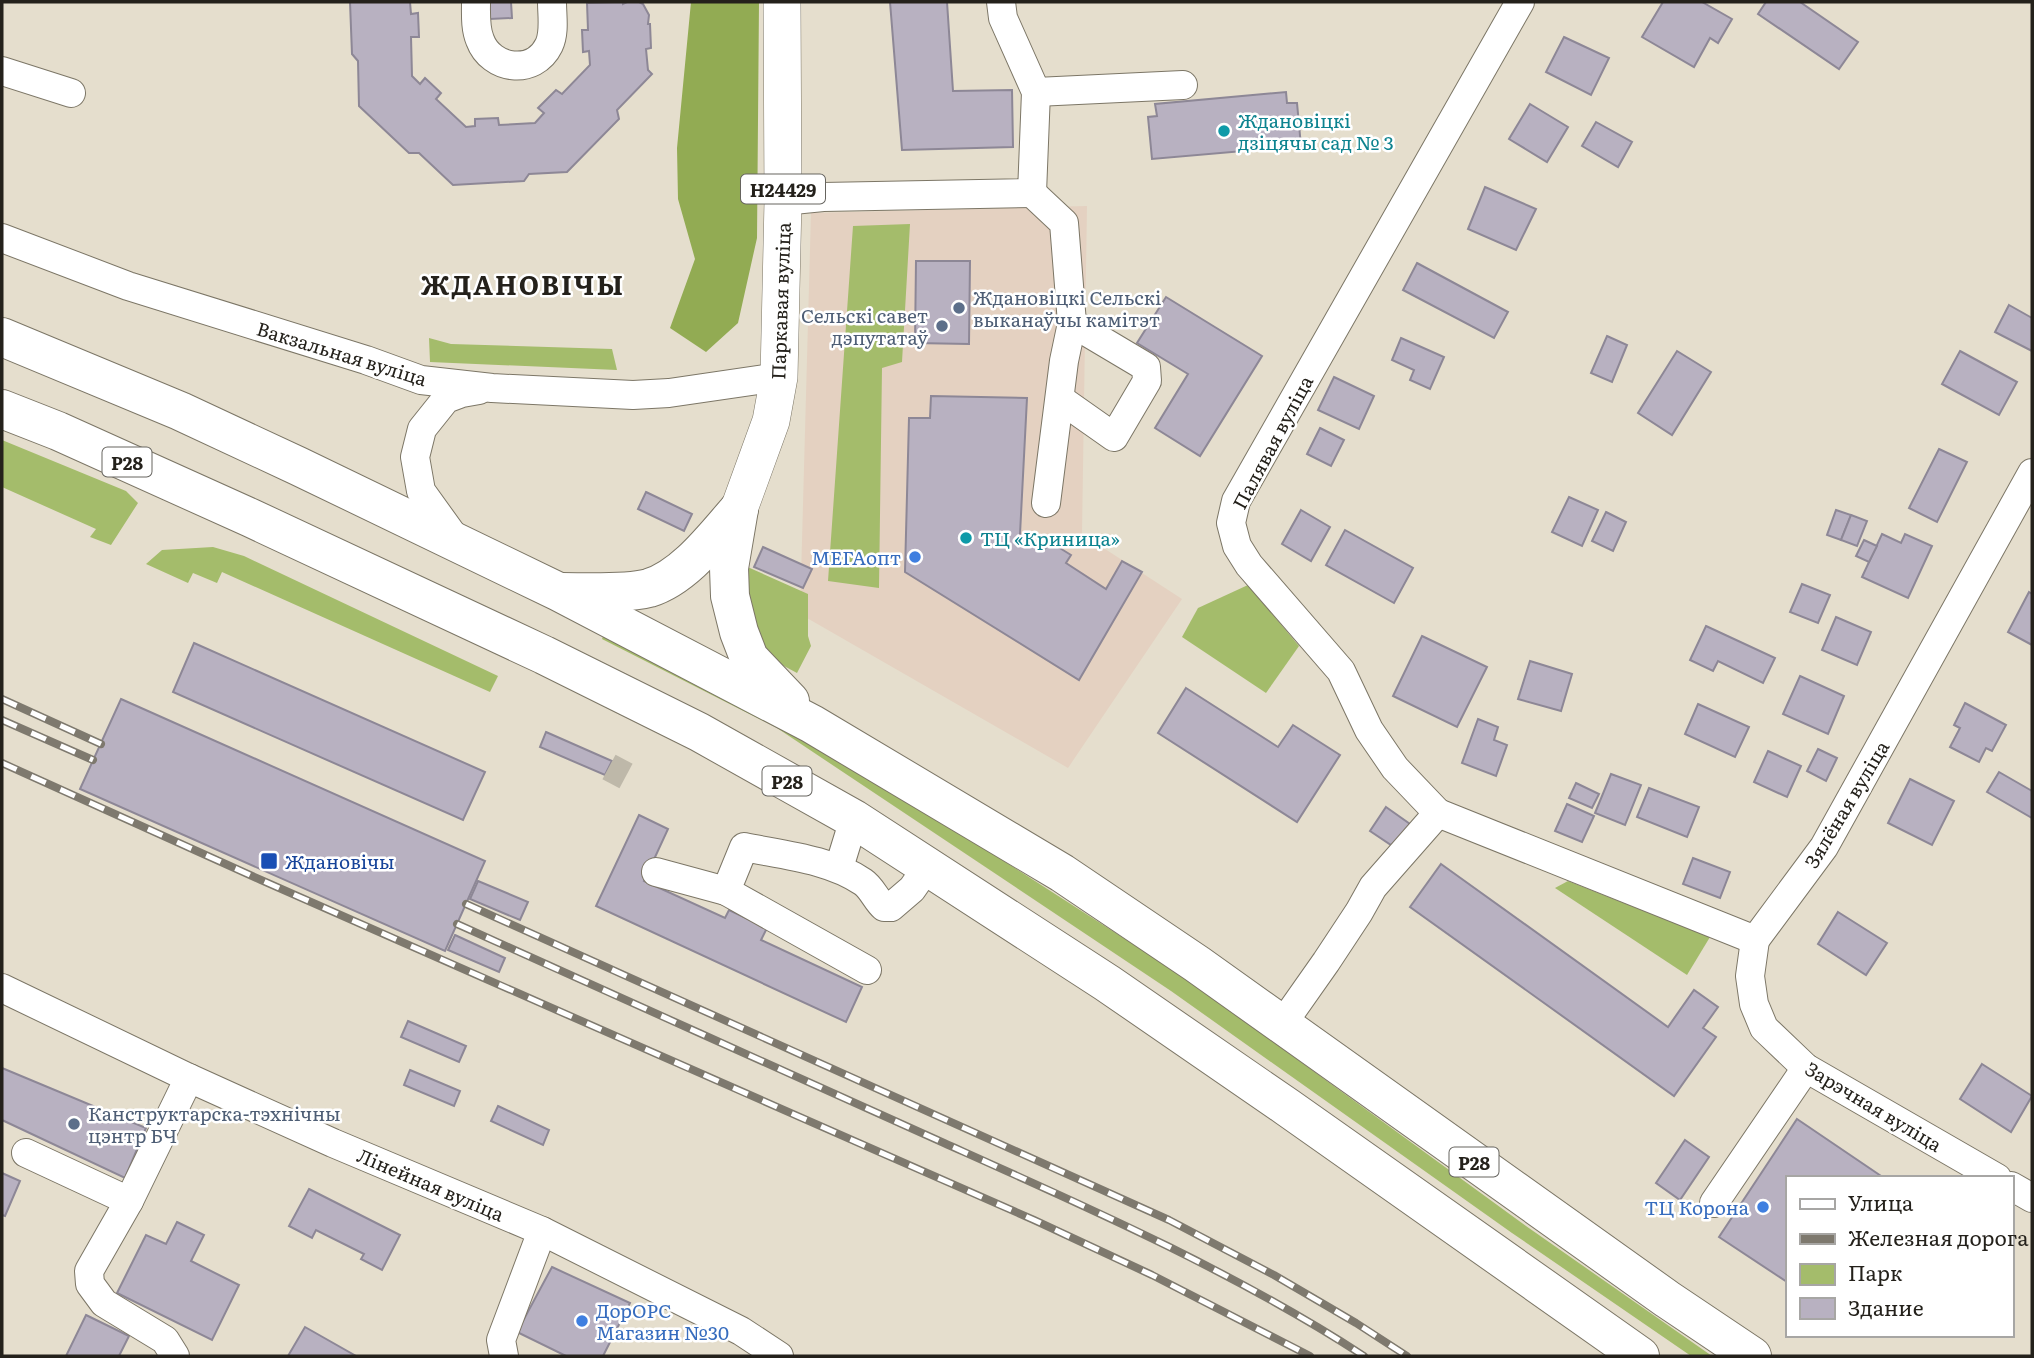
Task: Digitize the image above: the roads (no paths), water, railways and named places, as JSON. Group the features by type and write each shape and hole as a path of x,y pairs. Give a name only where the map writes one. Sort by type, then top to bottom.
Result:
{"highway":[{"name":"Р28","path":"2,337 180,411 458,543 559,592 812,724 1062,873 1197,964 1667,1299 1752,1356"},
{"name":"Р28","path":"2,409 58,431 251,518 544,655 699,732 855,819 1107,983 1640,1356"},
{"name":"Н24429","path":"559,592 619,591 649,587 677,574 739,509"},
{"name":"Н24429","path":"739,509 729,568 730,596 739,632 749,658 812,724"},
{"name":"Р28","path":"1597,1327 1625,1356"}],"main road":[{"name":"Паркавая вуліца","path":"739,509 771,422 779,377 783,201 782,2"}],"street":[{"path":"476,2 477,30 485,51 494,60 518,66 529,64 540,57 548,47 552,33 552,2"},
{"path":"1001,2 1003,18 1036,92 1032,193"},
{"name":"Палявая вуліца","path":"1438,813 1388,758 1369,730 1341,671 1249,565 1237,546 1231,523 1236,501 1520,2"},
{"path":"2,71 71,93"},
{"path":"1036,92 1183,85"},
{"path":"783,201 822,197 1032,193 1064,223 1072,323 1064,361 1046,503"},
{"name":"Вакзальная вуліца","path":"2,238 128,286 366,360 421,380 492,388 601,394 669,393 779,377"},
{"path":"1060,399 1114,438 1147,381 1146,367 1072,323"},
{"path":"458,543 421,491 415,457 416,446 422,429 446,399 462,393 492,388"},
{"name":"Зялёная вуліца","path":"1755,940 1824,846 2032,473"},
{"path":"1281,1026 1326,962 1373,887 1438,813 1755,940"},
{"path":"836,867 842,858 855,819"},
{"path":"726,891 744,847 836,867 866,884 884,907 891,907 912,889 928,866"},
{"path":"656,872 726,891 867,970"},
{"name":"Зарэчная вуліца","path":"1755,940 1750,976 1754,1004 1764,1028 1807,1068 1994,1176"},
{"name":"Лінейная вуліца","path":"5,996 333,1143 541,1231 741,1331 779,1356"},
{"path":"1714,1203 1807,1068"},
{"path":"176,1356 166,1340 104,1303 90,1284 89,1271 129,1201 189,1078"},
{"path":"26,1153 129,1201"},
{"path":"2013,1187 2032,1198"},
{"path":"496,1351 541,1231"}],"tunnel":[{"path":"609,767 626,776"}],"railway":[{"path":"2,699 101,744"},
{"path":"2,720 93,760"},
{"path":"2,763 261,880 1034,1220 1152,1275 1310,1356"},
{"path":"466,904 1169,1220 1274,1275 1407,1356"},
{"path":"457,924 1105,1216 1263,1296 1364,1356"}],"place":[{"name":"Ждановіцкі дзіцячы сад № 3","path":"1224,131"},
{"name":"Ждановіцкі Сельскі выканаўчы камітэт","path":"959,308"},
{"name":"Сельскі савет дэпутатаў","path":"942,326"},
{"name":"ТЦ «Криница»","path":"966,538"},
{"name":"МЕГАопт","path":"915,557"},
{"name":"Ждановічы","path":"269,861"},
{"name":"Канструктарска-тэхнічны цэнтр БЧ","path":"74,1124"},
{"name":"ТЦ Корона","path":"1763,1207"},
{"name":"ДорОРС Магазин №30","path":"582,1321"}],"district":[{"name":"ЖДАНОВІЧЫ","path":"523,283"}]}
